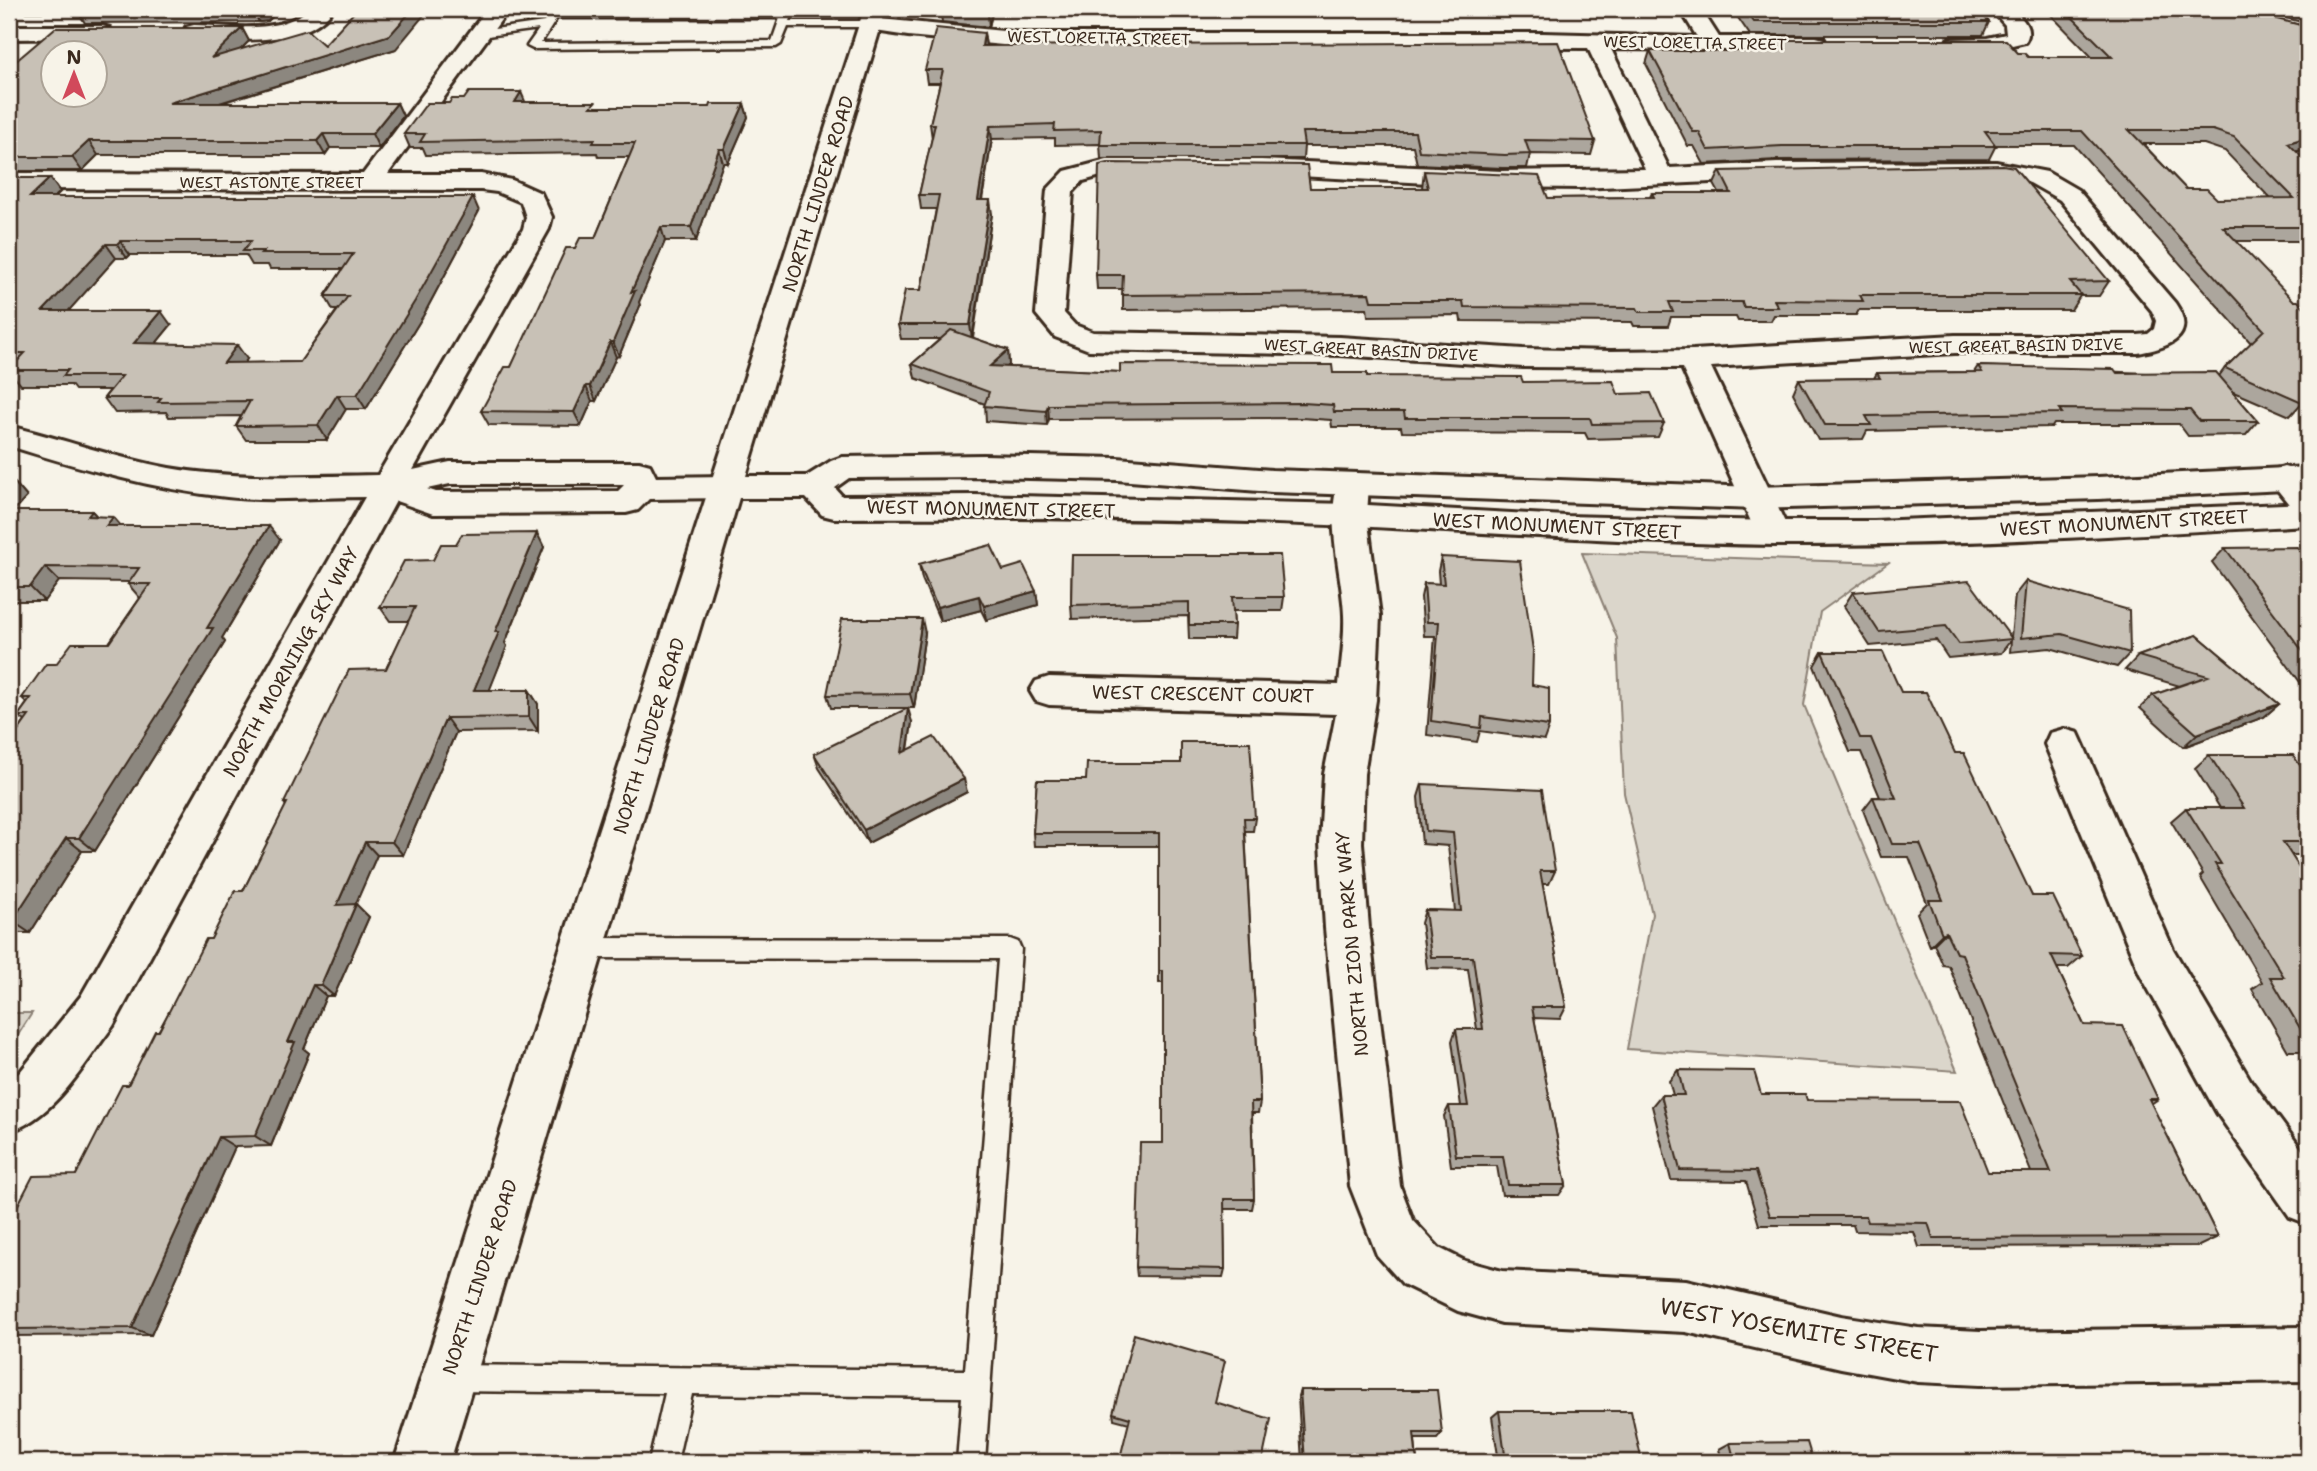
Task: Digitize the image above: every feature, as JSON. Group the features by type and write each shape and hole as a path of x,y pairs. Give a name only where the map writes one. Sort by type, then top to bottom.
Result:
{"street":[{"path":"175,33 259,32 296,26 308,21 322,9"},
{"path":"370,182 498,9"},
{"path":"1691,9 1711,44"},
{"path":"1934,44 1990,45 2008,42 2017,37 2016,24 2001,9"},
{"name":"WEST LORETTA STREET","path":"873,17 917,33 956,32 1024,40 1836,44"},
{"name":"WEST LORETTA STREET","path":"873,17 1002,17"},
{"name":"NORTH LINDER ROAD","path":"422,1462 873,17"},
{"name":"WEST LORETTA STREET","path":"1499,19 1536,24 1589,41"},
{"path":"13,37 120,33"},
{"path":"1589,41 1661,177"},
{"name":"WEST GREAT BASIN DRIVE","path":"1107,167 1261,167 1502,179 1661,177 1777,171 1996,169 2038,177 2069,195 2165,309 2170,321 2168,332 2157,341 2138,344 1955,344 1693,359 1523,358 1340,346 1102,342 1076,336 1054,322 1049,306 1060,190 1080,173 1107,167"},
{"name":"WEST ASTONTE STREET","path":"9,181 481,182 503,185 532,198"},
{"name":"NORTH MORNING SKY WAY","path":"9,1109 37,1088 97,1012 388,486 536,229 540,218 532,198"},
{"path":"1693,359 1773,533"},
{"path":"9,436 115,467 170,479 230,487 388,486"},
{"path":"2296,478 2308,505"},
{"name":"WEST MONUMENT STREET","path":"388,486 433,503 626,502 641,488 814,488 834,507 1352,499 1756,498 2098,488 2296,478"},
{"name":"WEST MONUMENT STREET","path":"1352,499 1566,528 1773,533 1901,532 2308,514"},
{"name":"NORTH ZION PARK WAY","path":"1352,499 1362,616 1357,699 1344,774 1341,843 1375,1186 1395,1237 1421,1266"},
{"name":"WEST CRESCENT COURT","path":"1049,691 1357,699"},
{"path":"2064,744 2097,816 2156,960 2234,1097 2308,1199"},
{"name":"WEST YOSEMITE STREET","path":"1421,1266 1458,1285 1502,1297 1686,1307 1751,1319 1841,1342 1918,1355 1980,1359 2308,1354"}],"lane":[{"path":"480,34 553,16 787,15 776,44 533,46 553,16"},
{"path":"784,24 873,17"},
{"path":"583,948 1010,949 971,1462"},
{"path":"448,1378 976,1384"},
{"path":"663,1462 681,1380"}],"shaded area":[{"path":"1582,553 1888,563 1820,612 1804,705 1957,1071 1627,1049 1652,914 1624,793 1617,638"},
{"path":"9,1013 32,1013 9,1049"}],"building":[{"path":"79,9 257,9 77,10"},
{"path":"357,9 413,9 390,35 169,103 397,103 372,134 323,134 317,141 89,141 72,157 9,157 9,67 38,42 38,108 108,108 108,38 43,38 55,28 242,28 211,58 307,30 324,45"},
{"path":"940,9 989,9 988,14"},
{"path":"1745,9 1977,9 1989,22 1754,22"},
{"path":"2064,9 2260,9 2273,18 2308,27 2308,137 2288,143 2308,163 2308,227 2223,227 2294,301 2308,309 2308,395 2302,402 2225,368 2264,330 2082,131 1985,131 1996,146 1782,146 1708,150 1699,132 1693,132 1650,51 1773,51 1766,40 2006,40 2018,53 2024,53 2028,57 2112,57","holes":["2129,130 2213,130 2234,137 2294,198 2217,199 2207,189 2186,189"]},
{"path":"936,28 984,33 982,46 1558,42 1595,141 1525,140 1530,154 1505,155 1419,151 1415,132 1302,132 1304,145 1100,145 1101,130 1054,131 1055,124 990,126 978,200 990,200 970,325 898,325 905,290 921,290 939,195 919,195 935,124 930,124 943,70 925,70"},
{"path":"469,92 521,92 515,102 595,102 591,107 710,107 711,104 744,104 724,149 719,149 691,227 661,227 631,292 635,291 613,342 610,342 590,386 586,386 574,412 481,411 505,367 511,367 566,248 575,248 580,238 595,238 635,143 593,143 595,139 420,142 425,134 404,134 427,103 449,103 452,99 464,99"},
{"path":"1099,165 1307,165 1310,188 1428,188 1424,171 1539,176 1548,198 1654,197 1652,193 1731,193 1720,171 2003,165 2014,167 2109,281 2070,282 2081,295 1860,295 1863,301 1774,300 1778,307 1744,307 1742,302 1669,302 1673,312 1639,312 1637,308 1464,307 1463,301 1371,301 1369,293 1122,295 1123,275 1096,275"},
{"path":"9,178 50,178 30,197 473,197 415,301 357,395 337,395 318,425 236,426 250,401 158,402 161,398 104,398 122,376 63,376 68,370 9,370 25,353 9,353","holes":["120,241 251,241 243,251 264,251 261,254 353,254 325,296 348,296 300,362 224,363 237,345 134,343 161,311 43,311 106,244 117,244"]},
{"path":"951,330 1008,350 990,366 1120,372 1120,364 1332,365 1333,373 1367,373 1367,376 1521,377 1523,382 1613,381 1618,394 1651,393 1664,423 1592,424 1590,418 1405,418 1404,412 1334,412 1333,405 1303,403 1048,405 1046,411 984,406 989,392 912,364"},
{"path":"1978,366 2114,369 2117,373 2216,372 2258,421 2199,421 2190,410 2059,409 2062,413 1866,416 1871,425 1825,425 1799,379 1880,378 1877,373 1982,372"},
{"path":"9,511 92,511 88,516 113,517 106,526 269,526 207,628 213,628 79,838 66,838 12,921 9,921 9,744 29,716 18,716 31,698 22,698 46,664 56,664 72,643 109,643 150,584 128,584 139,568 45,567 30,587 9,587"},
{"path":"537,533 495,632 499,632 474,690 529,690 529,717 446,718 392,842 365,842 337,905 356,904 321,985 313,985 288,1042 295,1042 255,1136 219,1137 132,1328 9,1329 9,1222 33,1176 76,1175 122,1085 128,1085 155,1031 159,1031 206,939 211,939 235,891 243,891 349,670 386,669 415,607 380,607 404,561 433,560 441,544 456,544 462,534"},
{"path":"991,545 1003,570 1023,564 1036,591 984,606 979,596 937,607 919,564"},
{"path":"2297,547 2308,560 2308,658 2225,548"},
{"path":"1072,555 1280,555 1284,597 1232,597 1234,625 1189,625 1189,602 1071,605"},
{"path":"1441,557 1520,561 1533,650 1532,685 1549,688 1549,726 1482,717 1481,728 1431,721 1439,622 1427,622 1424,583 1444,584"},
{"path":"1969,581 2012,639 1959,644 1946,626 1879,632 1853,592"},
{"path":"2026,581 2129,610 2130,653 2062,634 2021,638"},
{"path":"842,619 922,619 910,694 827,695"},
{"path":"2197,635 2279,704 2197,734 2153,695 2208,676 2138,656"},
{"path":"1822,652 1883,652 1901,692 1926,692 1955,753 1964,753 2032,896 2053,896 2082,956 2051,955 2084,1025 2123,1026 2158,1099 2149,1099 2218,1237 1933,1238 1928,1223 1868,1222 1866,1216 1770,1216 1756,1171 1680,1170 1661,1095 1684,1095 1678,1070 1754,1071 1761,1094 1805,1094 1807,1100 1960,1101 1988,1172 2051,1172 1962,954 1956,953 1946,932 1942,934 1929,900 1943,900 1920,844 1892,844 1873,797 1896,798 1871,738 1860,738"},
{"path":"908,708 902,753 934,737 964,779 864,830 814,754"},
{"path":"1181,742 1250,742 1255,818 1244,818 1260,1102 1251,1102 1254,1199 1224,1199 1225,1269 1136,1267 1140,1143 1163,1143 1163,971 1159,971 1159,833 1033,833 1037,780 1086,780 1087,763 1181,763"},
{"path":"2209,755 2293,755 2308,777 2308,842 2283,842 2308,881 2308,1040 2270,977 2284,977 2215,864 2221,864 2186,808 2244,808"},
{"path":"1422,784 1542,790 1555,871 1540,871 1566,1007 1532,1007 1566,1185 1508,1185 1503,1156 1456,1156 1449,1106 1468,1106 1456,1029 1483,1029 1473,957 1431,957 1425,910 1461,911 1453,833 1426,831"},
{"path":"1134,1334 1225,1361 1215,1402 1271,1419 1262,1462 1119,1462 1130,1418 1113,1413"},
{"path":"1300,1390 1437,1390 1442,1433 1414,1433 1417,1462 1305,1462"},
{"path":"1499,1411 1631,1411 1642,1462 1506,1462"},
{"path":"1807,1442 1813,1462 1735,1462 1730,1443"}]}
